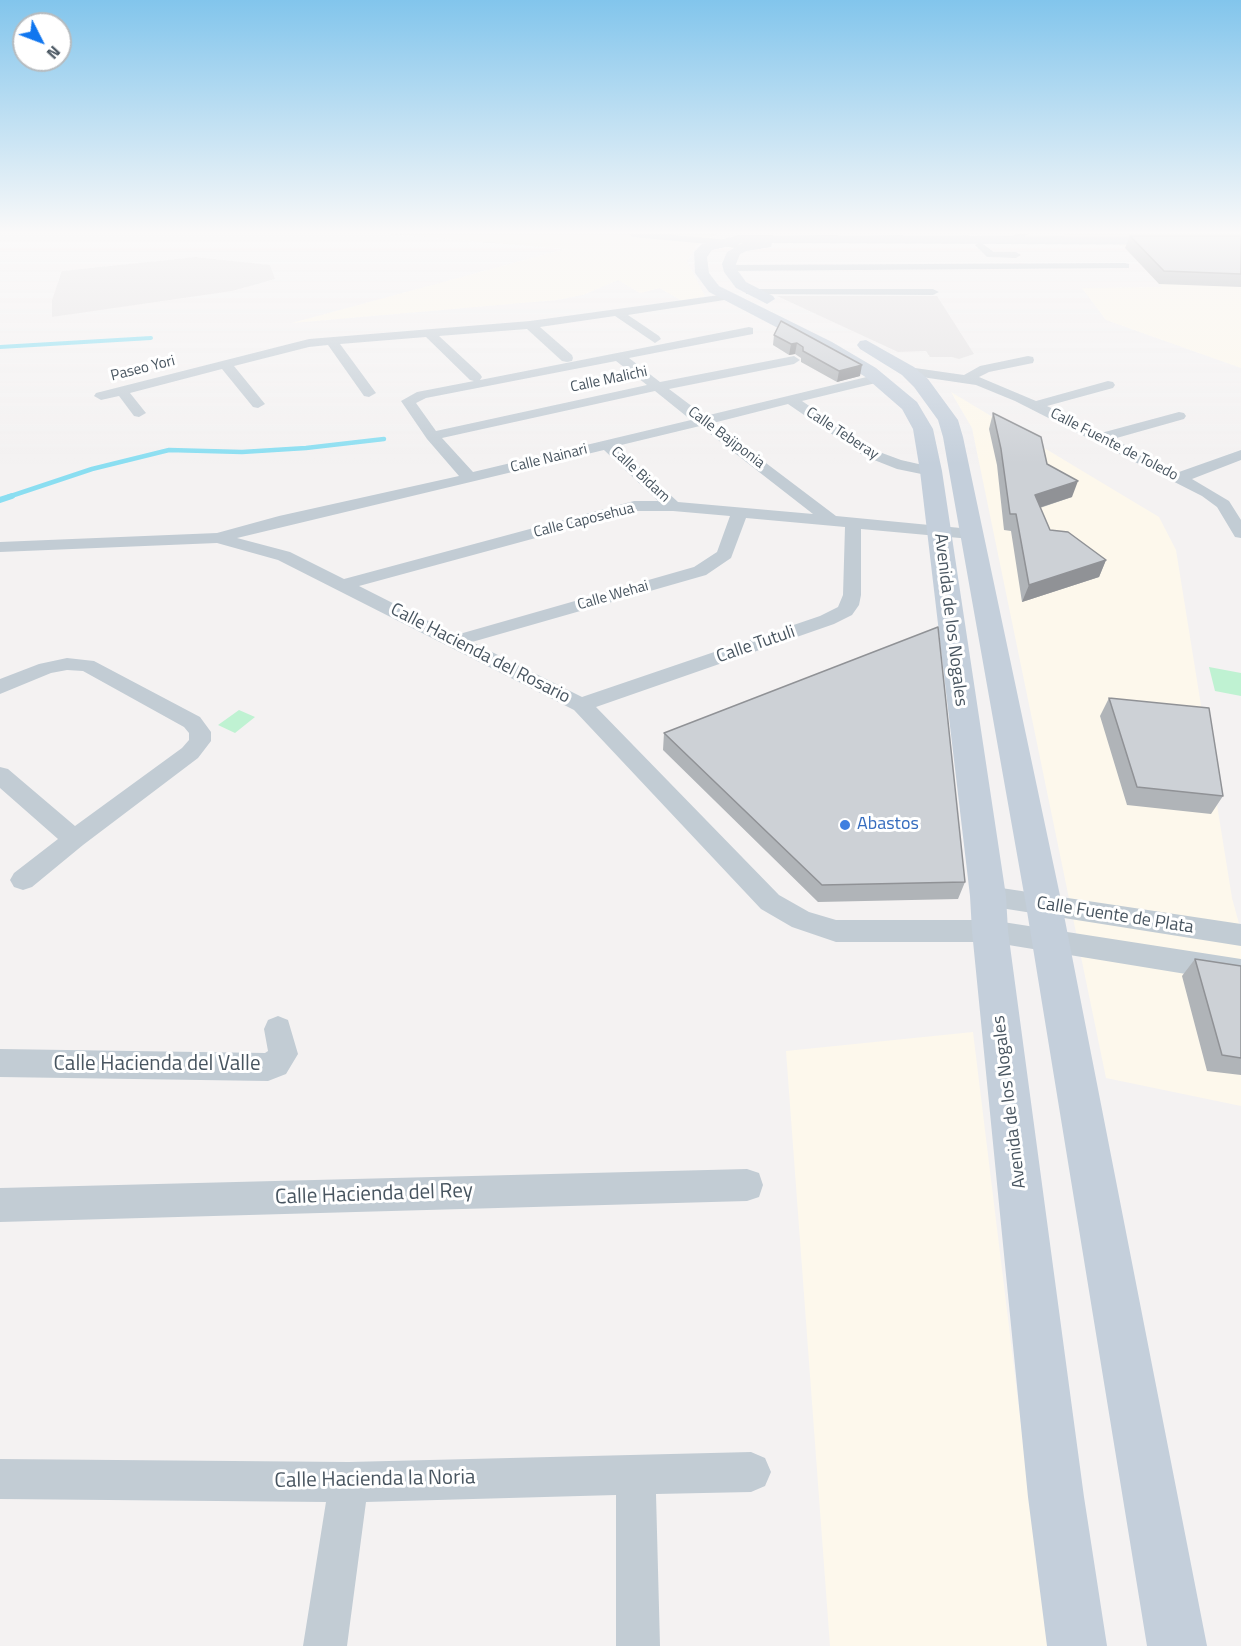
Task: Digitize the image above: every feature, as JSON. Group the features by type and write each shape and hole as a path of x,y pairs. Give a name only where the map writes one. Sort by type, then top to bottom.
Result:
{"main road":[{"name":"Avenida de los Nogales","path":"766,311 879,378 910,406 923,429 931,471 988,896 990,931 1056,1497 1077,1646"},
{"name":"Avenida de los Nogales","path":"780,311 858,341 918,381 948,420 953,436 1044,905 1177,1646"}],"street":[{"name":"Paseo Yori","path":"101,396 289,347 331,341 530,325 639,311"},
{"path":"619,314 655,339"},
{"path":"530,325 567,358"},
{"path":"470,478 432,436 408,401 422,395 749,331"},
{"path":"430,334 475,377"},
{"path":"331,341 369,393"},
{"name":"Calle Bajiponia","path":"619,357 832,521"},
{"name":"Calle Malichi","path":"432,436 656,387 794,360"},
{"path":"918,381 969,379 985,369 1028,360"},
{"path":"225,364 258,404"},
{"name":"Calle Nainari","path":"218,538 279,521 470,478 879,378"},
{"name":"Calle Fuente de Toledo","path":"918,381 969,379 990,384 1035,405 1209,493 1233,516 1241,533"},
{"path":"1035,405 1108,385"},
{"path":"123,392 139,413"},
{"name":"Calle Teberay","path":"791,400 869,453 897,464 931,471"},
{"path":"1100,438 1179,416"},
{"name":"Calle Bidam","path":"607,444 673,506"},
{"path":"1179,478 1241,454"},
{"name":"Calle Caposehua","path":"343,585 634,506 673,506 738,514 971,534"},
{"name":"Calle Wehai","path":"456,641 700,571 725,554 738,514"},
{"name":"Calle Tutuli","path":"581,705 826,620 845,611 850,605 852,595 853,523"},
{"name":"Calle Hacienda del Rosario","path":"0,547 218,538 284,556 581,705 770,902 801,920 836,931 990,931 1050,940"},
{"path":"0,687 46,668 67,664 87,665 192,722 200,732 200,741 190,753 23,880"},
{"path":"0,775 74,839"},
{"name":"Calle Fuente de Plata","path":"988,896 1241,935"},
{"name":"Calle Fuente de Plata","path":"1050,940 1241,971"},
{"name":"Calle Hacienda del Valle","path":"0,1063 267,1066 280,1060 283,1054 278,1029"},
{"name":"Calle Hacienda del Rey","path":"0,1205 747,1185"},
{"name":"Calle Hacienda la Noria","path":"0,1479 349,1482 751,1472"},
{"path":"636,1475 639,1646"},
{"path":"325,1646 349,1482"}],"shaded area":[{"path":"52,311 95,311 52,317"},
{"path":"337,311 432,311 292,323"},
{"path":"809,311 946,311 974,354 959,359 930,357 926,351 898,352"},
{"path":"1099,311 1241,311 1241,368 1106,320"},
{"path":"951,392 1159,517 1176,550 1232,898 1241,931 1241,1106 1106,1078 972,428"},
{"path":"973,1032 1048,1646 830,1646 786,1051"}],"green space":[{"path":"1209,667 1241,673 1241,696 1215,691"},
{"path":"239,710 255,717 235,733 218,725"}],"building":[{"path":"781,321 862,365 839,371 803,351 803,347 797,343 791,344 774,335"},
{"path":"993,413 1041,437 1047,464 1078,481 1035,495 1050,530 1068,532 1106,560 1029,585 1016,514 1010,514 1001,449"},
{"name":"Abastos","path":"938,627 965,882 822,885 664,733"},
{"path":"1109,698 1209,708 1223,796 1137,787"},
{"path":"1195,959 1241,966 1241,1058 1222,1055"}],"waterway":[{"path":"0,347 151,338"},
{"path":"8,497 92,469 169,450 242,452 306,448 384,439"},
{"path":"0,500 12,496"}],"place":[{"name":"Abastos","path":"845,825"}]}
